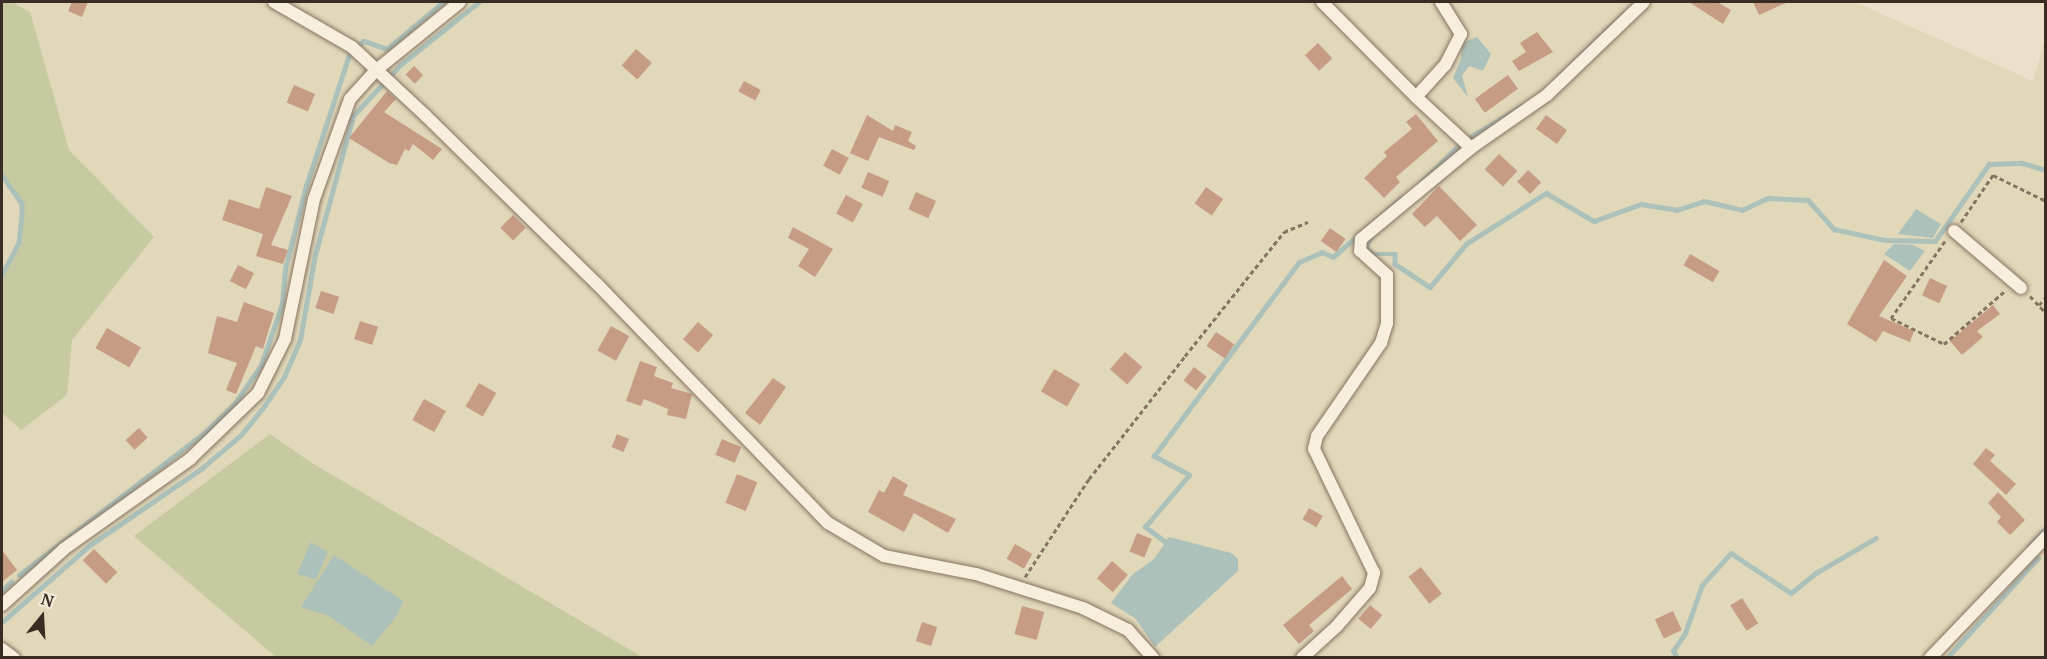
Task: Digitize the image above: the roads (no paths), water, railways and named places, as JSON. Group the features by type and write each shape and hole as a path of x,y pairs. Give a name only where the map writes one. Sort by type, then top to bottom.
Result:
{"street":[{"path":"274,2 352,47 375,71 426,116 588,276 828,523 884,556 1018,586 1083,609 1128,630 1153,657"},
{"path":"2,605 64,549 190,459 258,393 285,339 300,254 317,189 350,99 375,71 460,2"},
{"path":"1322,2 1416,97 1471,148"},
{"path":"1416,97 1445,65 1461,34 1440,2"},
{"path":"1302,657 1337,626 1370,588 1374,573 1314,449 1317,435 1381,343 1387,323 1387,275 1363,255 1360,243 1364,235 1471,148 1547,96 1644,2"},
{"path":"1953,231 2021,288"},
{"path":"1930,657 2046,537"},
{"path":"2,649 14,657"}],"water":[{"path":"1477,37 1491,54 1483,71 1469,66 1462,76 1468,97 1453,78 1461,59 1462,43"},
{"path":"1916,209 1941,224 1933,238 1898,234"},
{"path":"1894,244 1913,245 1925,251 1910,271 1884,254"},
{"path":"1169,537 1231,553 1238,559 1238,571 1155,647 1136,619 1111,603 1133,574 1154,559"},
{"path":"311,542 328,552 316,579 297,574"},
{"path":"334,555 403,601 398,614 372,646 329,616 301,607"}],"waterway":[{"path":"358,45 364,41 387,49 443,2"},
{"path":"2,622 90,545 201,469 241,435 265,405 284,377 300,340 315,255 353,116 400,65 479,2"},
{"path":"1554,81 1623,14"},
{"path":"19,575 203,434 235,403 261,365 282,304 285,269 306,186 349,55"},
{"path":"1467,139 1522,106"},
{"path":"1422,181 1457,147"},
{"path":"1372,236 1366,247 1373,254 1395,254 1395,264 1430,287 1466,244 1546,193 1594,221 1641,204 1677,210 1704,201 1742,210 1768,198 1808,200 1834,229 1885,240 1935,241 1989,164 2022,163 2046,170"},
{"path":"2,175 22,204 19,243 2,275"},
{"path":"1165,542 1145,527 1189,475 1154,456 1299,262 1322,252 1333,257 1400,199"},
{"path":"2029,546 2046,528"},
{"path":"1677,658 1673,651 1685,633 1702,585 1731,553 1791,593 1816,573 1876,538"},
{"path":"1947,658 2038,558"},
{"path":"2,590 11,582"}]}
